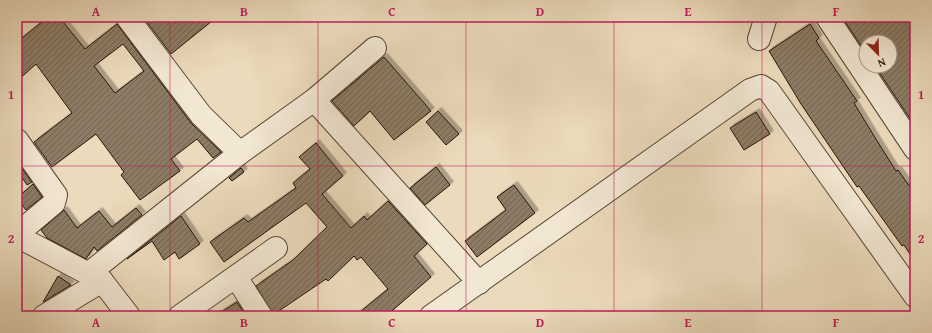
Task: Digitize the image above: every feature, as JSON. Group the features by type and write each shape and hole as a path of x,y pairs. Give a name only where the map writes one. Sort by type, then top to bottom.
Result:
{"street":[{"path":"127,17 201,115 240,153"},
{"path":"759,39 766,17"},
{"path":"827,17 915,149"},
{"path":"44,316 95,278 240,153 314,100 375,48"},
{"path":"431,316 750,90 761,86 769,91 915,296"},
{"path":"314,100 479,283"},
{"path":"17,140 56,195 54,203 17,235 95,278 128,316"},
{"path":"180,316 276,248"},
{"path":"236,277 261,316"}],"building":[{"path":"48,17 59,17 85,49 117,24 191,123 221,152 213,158 197,139 171,159 180,171 140,200 121,175 124,172 96,134 52,167 34,142 72,113 36,64 17,81 17,42","holes":["123,44 144,71 115,93 94,66"]},
{"path":"143,17 217,17 171,54"},
{"path":"842,17 915,17 915,126 880,74 898,74 898,34 858,34 858,41"},
{"path":"810,24 819,38 816,41 857,101 854,103 874,136 896,171 898,170 915,194 915,262 904,245 902,246 859,186 857,187 801,104 769,51"},
{"path":"384,57 431,111 394,140 370,111 354,126 332,101"},
{"path":"438,111 459,134 446,145 426,122"},
{"path":"756,112 770,134 744,150 730,128"},
{"path":"316,143 343,176 322,194 351,228 364,216 367,220 388,201 427,244 414,256 431,277 386,316 355,316 388,289 361,257 357,260 354,256 328,281 326,279 273,315 256,286 293,260 327,227 306,203 224,262 210,242 244,218 248,222 296,188 293,183 310,169 299,157"},
{"path":"17,162 32,182 27,185 17,170"},
{"path":"436,167 450,185 425,205 410,188"},
{"path":"241,168 244,172 232,181 229,178"},
{"path":"33,184 42,197 26,210 17,198"},
{"path":"514,185 535,213 477,257 465,241 506,210 497,197"},
{"path":"136,208 142,215 97,251 94,247 86,259 47,238 41,230 64,210 77,228 99,211 112,227"},
{"path":"181,216 200,244 179,259 175,252 164,260 152,241 127,259"},
{"path":"58,276 71,285 43,302"},
{"path":"237,302 246,316 215,316"}]}
